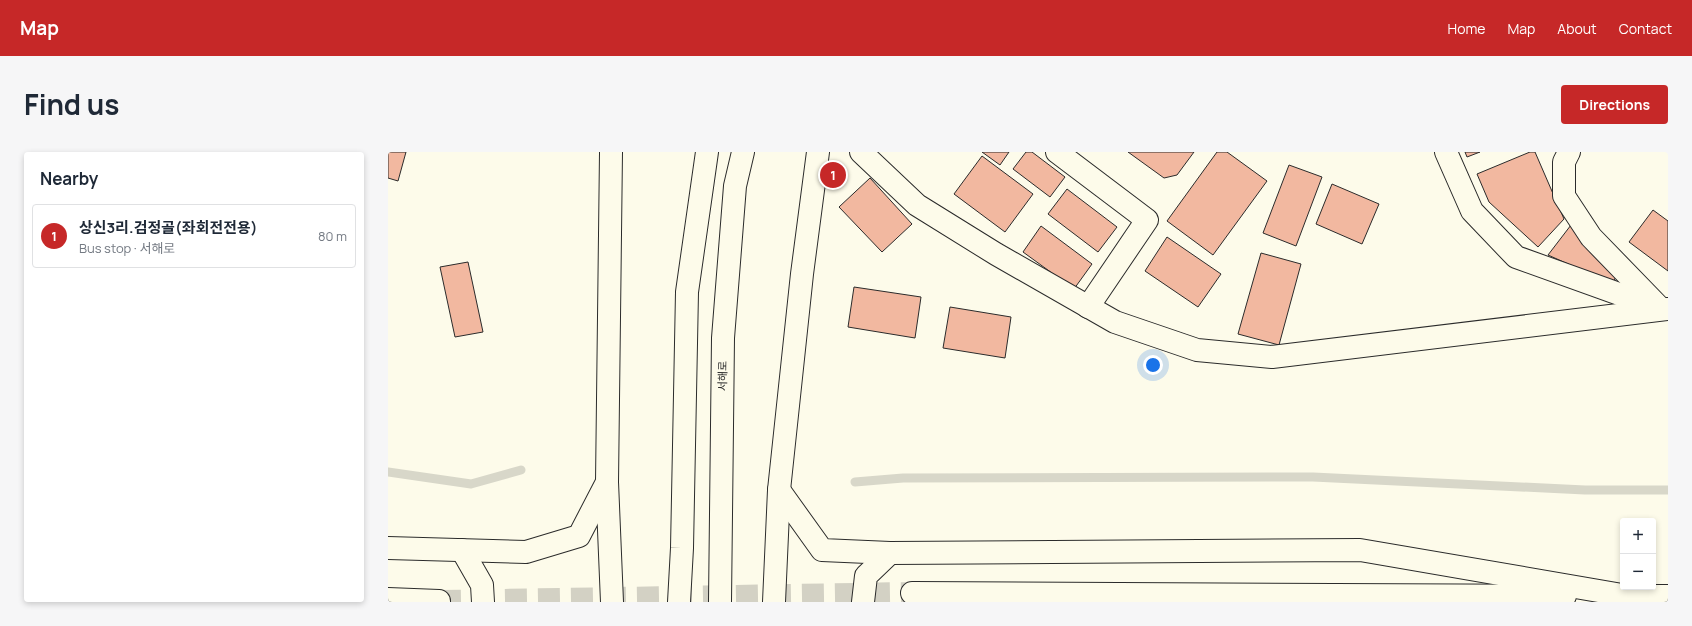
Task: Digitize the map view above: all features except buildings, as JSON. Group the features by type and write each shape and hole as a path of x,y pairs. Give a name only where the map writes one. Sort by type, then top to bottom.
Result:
{"main road":[{"path":"611,152 606,482 612,602"},
{"path":"678,602 682,548 687,292 707,152"},
{"name":"서해로","path":"720,602 723,338 735,186 743,152"},
{"path":"774,602 779,490 802,274 818,152"},
{"path":"861,152 917,205 1088,307 1115,322 1197,350 1272,357 1665,310"},
{"path":"1057,152 1147,220 1088,307"},
{"path":"1446,152 1472,211 1516,257 1665,310"},
{"path":"1569,152 1564,162 1564,196 1591,237 1665,310"},
{"path":"388,548 526,552 579,536 606,482"},
{"path":"779,490 822,550 890,553 1360,550 1628,596"},
{"path":"462,550 482,585 483,602"},
{"path":"862,602 866,576 890,553"},
{"path":"912,593 1668,596"},
{"path":"388,599 439,601"}],"waterway":[{"path":"388,472 471,484 521,470"},
{"path":"855,482 903,478 1313,477 1585,490 1668,490"}],"tunnel":[{"path":"439,601 912,593"}],"place":[{"name":"상신3리.검정골(좌회전전용)","path":"833,175"}]}
